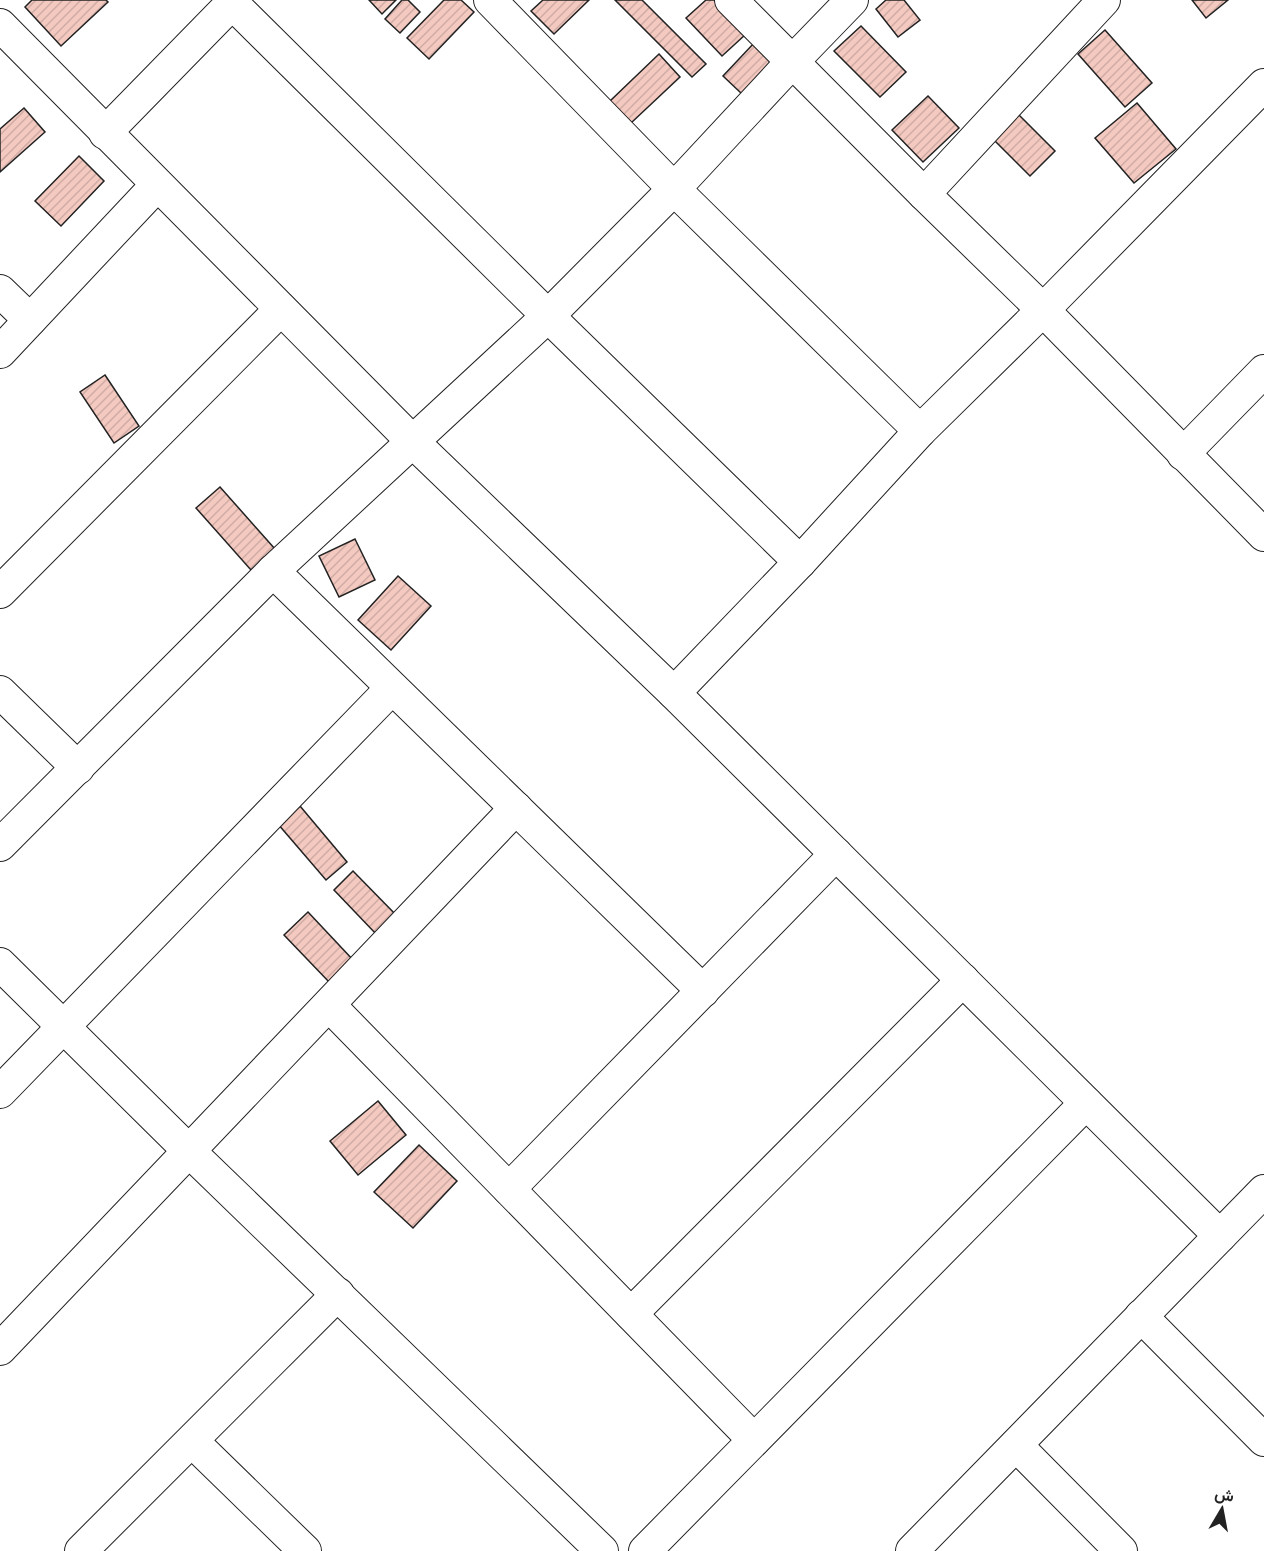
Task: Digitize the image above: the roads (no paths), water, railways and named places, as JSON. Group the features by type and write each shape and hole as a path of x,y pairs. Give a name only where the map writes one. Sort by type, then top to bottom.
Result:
{"street":[{"path":"490,0 674,189 920,431"},
{"path":"731,0 1043,310 1264,535"},
{"path":"0,845 273,571 548,316 674,189 852,0"},
{"path":"924,194 1104,0"},
{"path":"105,133 232,1 548,316 800,562"},
{"path":"0,25 412,441 674,693 1220,1236"},
{"path":"674,693 800,562 920,431 1043,310 1264,85"},
{"path":"0,352 157,185"},
{"path":"0,291 30,320"},
{"path":"0,592 280,309"},
{"path":"1183,454 1264,371"},
{"path":"273,571 703,991"},
{"path":"0,1092 392,688"},
{"path":"0,692 78,768"},
{"path":"0,1349 516,808"},
{"path":"509,1189 836,854"},
{"path":"0,964 189,1151 602,1551"},
{"path":"631,1314 963,980"},
{"path":"329,1005 754,1440"},
{"path":"645,1551 1086,1102"},
{"path":"912,1551 1264,1191"},
{"path":"81,1551 338,1294"},
{"path":"1141,1316 1264,1440"},
{"path":"192,1441 305,1551"},
{"path":"1016,1445 1120,1551"}]}
